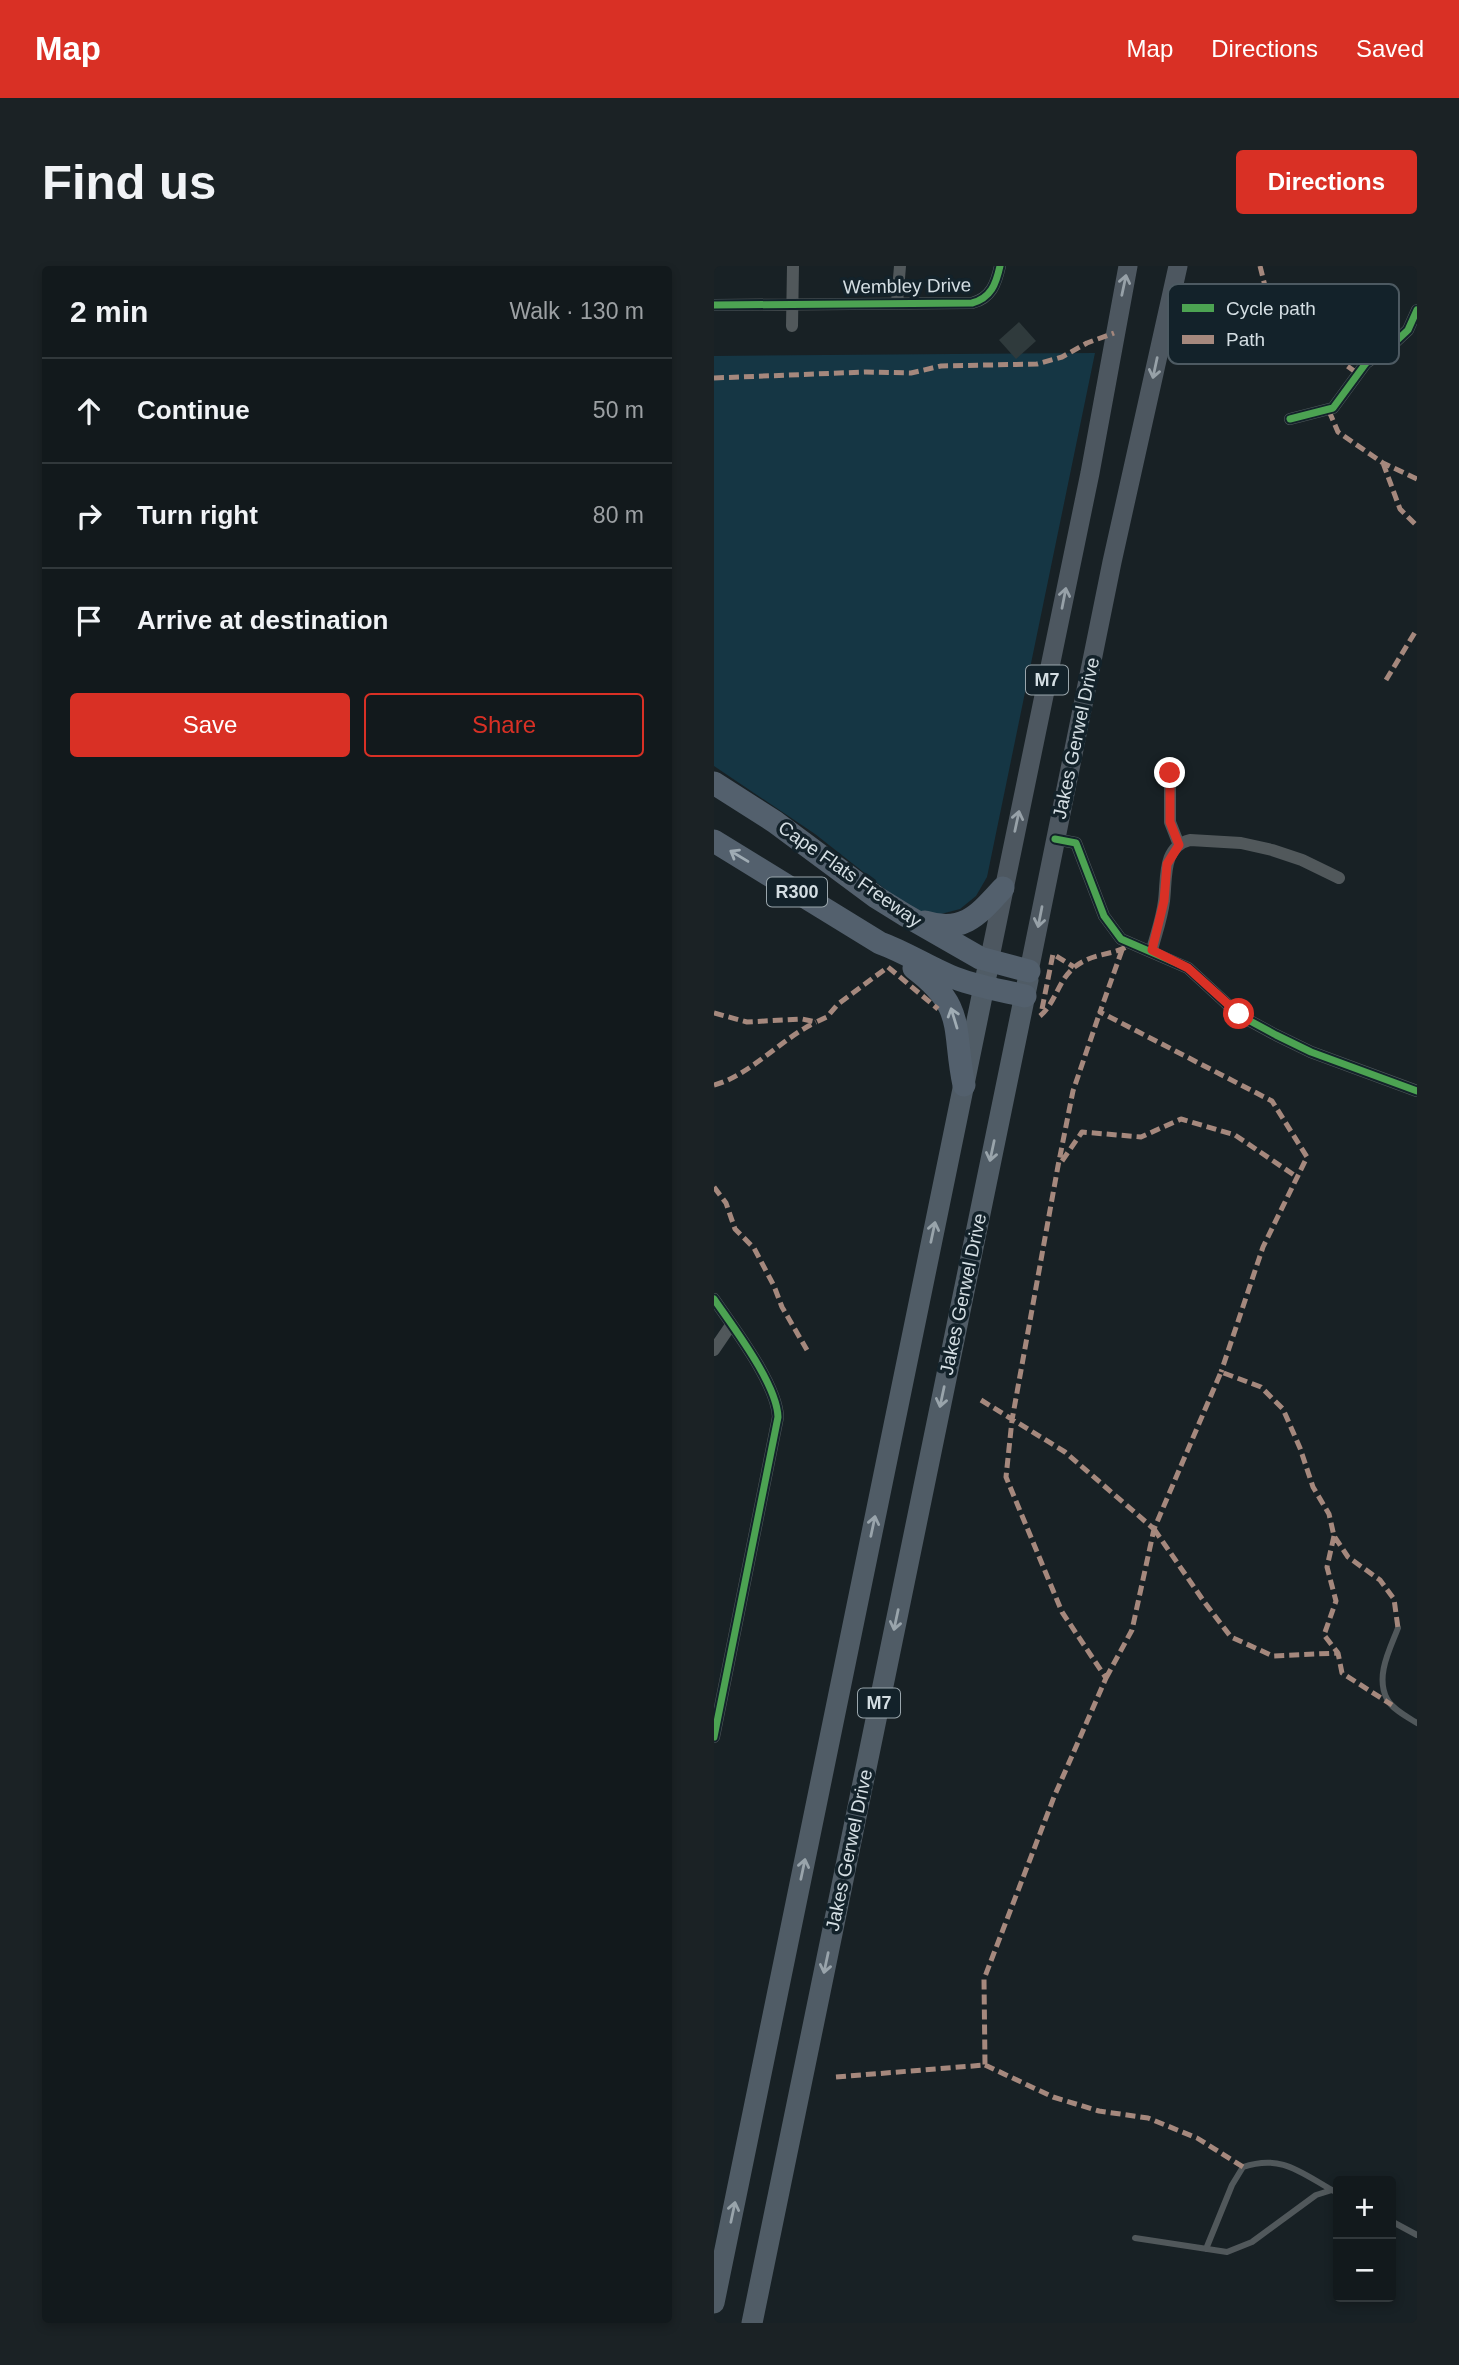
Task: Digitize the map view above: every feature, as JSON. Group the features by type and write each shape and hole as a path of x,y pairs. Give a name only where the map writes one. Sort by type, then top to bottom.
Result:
{"highway":[{"name":"Cape Flats Freeway","path":"714,783 775,822 876,897 905,915 989,962 1029,971"},
{"name":"Cape Flats Freeway","path":"714,841 880,943 905,952 950,976 1025,996"},
{"path":"905,915 942,926 965,923 978,915 1003,888"},
{"path":"880,943 943,993 957,1030 964,1085"},
{"name":"Jakes Gerwel Drive","path":"714,2303 989,962"},
{"name":"Jakes Gerwel Drive","path":"752,2323 1029,971"}],"main road":[{"name":"Jakes Gerwel Drive","path":"989,962 1090,473 1128,266"},
{"name":"Jakes Gerwel Drive","path":"1174,284 1178,266"},
{"name":"Jakes Gerwel Drive","path":"1029,971 1168,313"}],"street":[{"path":"792,326 793,266"},
{"path":"897,303 900,266"},
{"name":"Wembley Drive","path":"714,305 978,302 994,287 1000,266"},
{"path":"1399,338 1408,330 1417,310"},
{"path":"1290,419 1333,408 1365,364"},
{"path":"1170,773 1170,822 1179,845"},
{"path":"1055,839 1076,843 1104,916 1114,931 1130,944 1152,950 1188,968 1239,1014 1276,1035 1311,1052 1417,1091"},
{"path":"1152,950 1164,901 1167,864 1179,845 1190,840 1241,843 1272,850 1302,860 1339,878"},
{"path":"714,1299 768,1384 776,1400 778,1417 714,1737"},
{"path":"714,1350 732,1325"}],"lane":[{"path":"1398,1628 1383,1672 1384,1689 1387,1700 1417,1723"},
{"path":"1206,2249 1243,2166 1262,2160 1285,2164 1333,2190"},
{"path":"1135,2238 1227,2252 1252,2242 1316,2195 1333,2191"},
{"path":"1396,2224 1417,2235"}],"shaded area":[{"path":"1095,353 987,877 976,896 960,909 941,914 922,913 904,904 815,834 714,766 714,356"}],"building":[{"path":"1019,322 1036,341 1016,359 999,340"}],"marked path":[{"path":"1260,266 1264,284"},
{"path":"714,378 866,372 911,373 941,366 1037,364 1062,357 1087,343 1114,333"},
{"path":"1344,364 1357,373"},
{"path":"1329,411 1338,432 1383,463 1417,479"},
{"path":"1383,463 1400,509 1417,526"},
{"path":"1386,680 1417,629"},
{"path":"1040,1016 1050,1005 1065,977 1076,966 1128,946"},
{"path":"1122,950 1100,1012 1272,1101 1307,1157 1263,1247 1221,1372"},
{"path":"1042,1009 1053,954 1074,967"},
{"path":"714,1013 747,1022 802,1019 816,1022 827,1017 838,1004 888,967 938,1009"},
{"path":"836,2077 985,2065 984,1979 1054,1797 1106,1678 1062,1612 1006,1477 1012,1420 1073,1091 1100,1012"},
{"path":"714,1085 740,1074 816,1022"},
{"path":"1062,1161 1082,1132 1141,1137 1181,1119 1235,1135 1297,1177"},
{"path":"714,1187 726,1203 735,1229 754,1248 782,1307 807,1350"},
{"path":"981,1400 1065,1452 1154,1529 1221,1372 1261,1387 1283,1409 1313,1487 1329,1514 1334,1536 1348,1557 1380,1580 1394,1599 1398,1628"},
{"path":"1154,1529 1231,1637 1273,1656 1338,1653 1342,1673 1392,1705"},
{"path":"1106,1678 1132,1630 1154,1529"},
{"path":"1334,1536 1327,1567 1336,1601 1324,1635 1338,1653"},
{"path":"985,2065 1053,2097 1099,2111 1148,2118 1197,2138 1243,2167"}],"cycle path":[{"path":"714,305 972,303 984,298 992,289 1000,266"},
{"path":"1399,338 1408,330 1417,310"},
{"path":"1290,419 1333,408 1365,364"},
{"path":"1055,839 1076,843 1104,916 1121,939 1188,968 1239,1015 1276,1035 1311,1052 1417,1091"},
{"path":"714,1299 762,1373 776,1404 778,1417 714,1737"}],"route":[{"path":"1170,773 1170,822 1179,845 1167,864 1162,913 1152,950 1188,968 1239,1014"}]}
